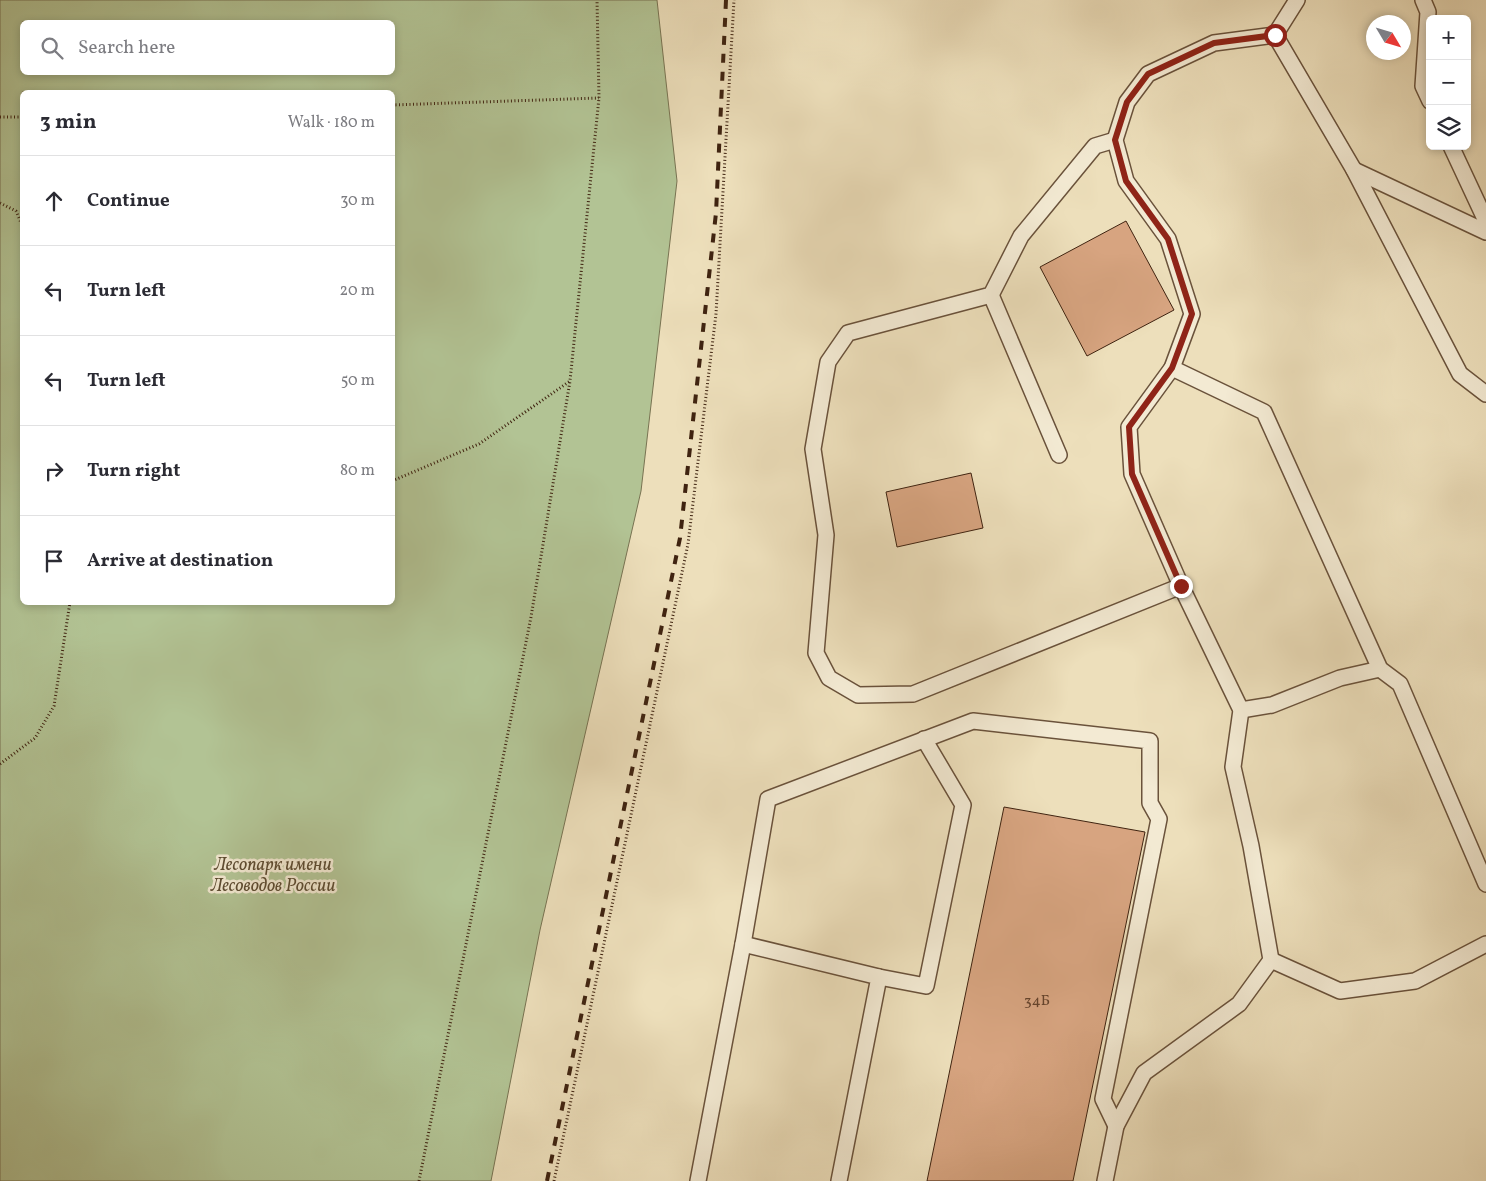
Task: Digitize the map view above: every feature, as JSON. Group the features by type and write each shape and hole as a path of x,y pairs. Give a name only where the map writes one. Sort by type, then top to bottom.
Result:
{"lane":[{"path":"1275,35 1297,0"},
{"path":"1423,0 1428,12 1423,86 1426,92"},
{"path":"1105,1181 1116,1126 1144,1073 1239,1004 1271,960 1252,846 1233,767 1241,710 1181,586 1132,474 1129,427 1172,368 1192,314 1168,239 1126,181 1115,140 1127,102 1148,74 1214,43 1275,35"},
{"path":"1275,35 1354,170 1460,374 1486,394"},
{"path":"1115,140 1095,146 1021,236 991,295 848,333 828,362 813,449 826,535 816,653 829,678 858,695 913,694 1181,586"},
{"path":"1453,150 1486,221"},
{"path":"1354,170 1486,232"},
{"path":"991,295 1059,455"},
{"path":"1172,368 1264,412 1380,669 1400,684 1486,884"},
{"path":"1241,710 1272,705 1340,678 1380,669"},
{"path":"698,1181 743,944 768,799 973,721 1150,741 1150,802 1159,819 1102,1099 1116,1126"},
{"path":"743,944 879,977 926,986 963,805 924,739"},
{"path":"1271,960 1340,991 1414,981 1486,944"},
{"path":"839,1181 879,977"}],"path":[{"path":"419,1181 531,617 570,381 599,98 597,0"},
{"path":"554,1181 688,544 716,314 734,0"},
{"path":"395,105 599,98"},
{"path":"0,117 20,117"},
{"path":"0,203 16,211 20,220"},
{"path":"395,480 480,444 570,381"},
{"path":"0,764 35,738 54,706 70,605"}],"green space":[{"name":"Лесопарк имени Лесоводов России","path":"0,0 657,0 677,181 641,491 540,930 491,1181 0,1181"}],"building":[{"path":"1126,221 1174,310 1087,356 1040,267"},
{"path":"971,473 983,528 897,547 886,492"},
{"path":"1004,807 1145,832 1073,1181 927,1181"}],"railway":[{"path":"547,1181 680,538 716,213 726,0"}],"route":[{"path":"1181,586 1132,474 1129,427 1172,368 1192,314 1168,239 1126,181 1115,140 1127,102 1148,74 1214,43 1275,35"}]}
